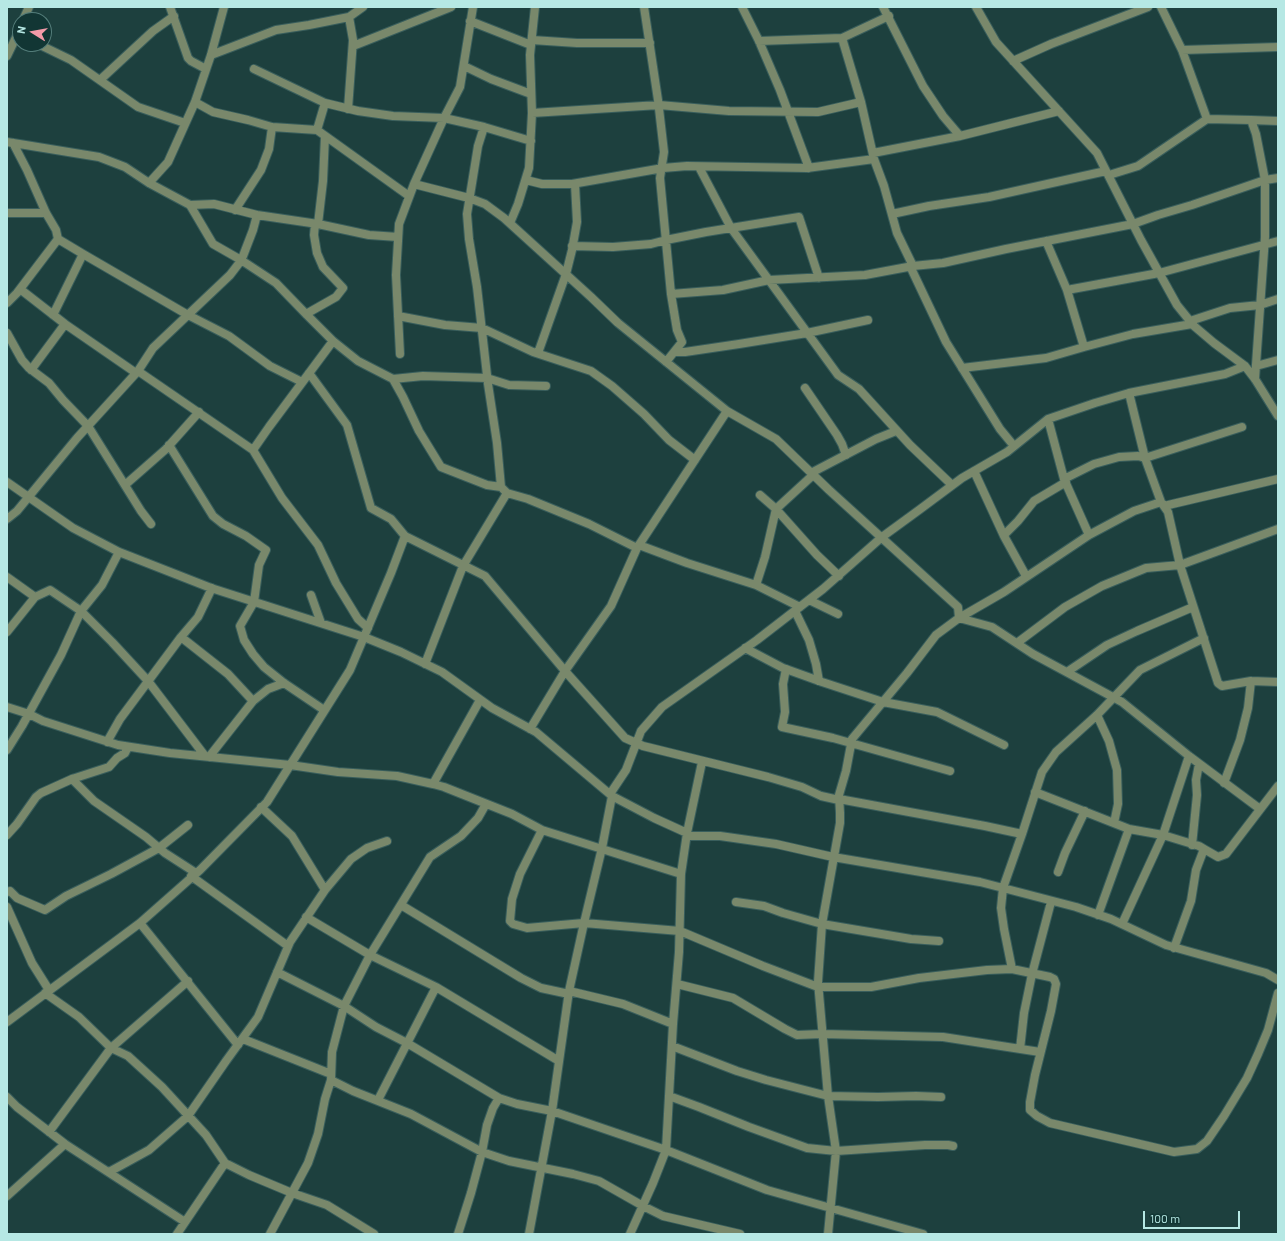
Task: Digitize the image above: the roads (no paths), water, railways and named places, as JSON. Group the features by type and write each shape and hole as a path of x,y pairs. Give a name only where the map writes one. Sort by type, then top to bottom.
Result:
{"street":[{"path":"170,7 188,58 191,62 206,69"},
{"path":"149,183 168,162 195,102 211,55 224,7"},
{"path":"211,55 235,44 276,30 349,17 362,7"},
{"path":"353,46 451,7"},
{"path":"400,354 396,275 399,224 414,184 460,87 473,7"},
{"path":"510,223 518,204 529,168 532,113 530,55 535,7"},
{"path":"644,7 659,105 664,152 663,168 660,178 671,294 677,330 682,342 666,362"},
{"path":"742,7 759,41 788,111 809,168"},
{"path":"883,7 889,16 923,86 943,116 960,136"},
{"path":"976,7 996,42 1097,153 1133,224 1177,305 1191,323 1214,343 1245,366 1277,413"},
{"path":"1013,61 1051,44 1148,7"},
{"path":"1161,7 1182,50 1207,119"},
{"path":"100,80 154,31 174,16"},
{"path":"759,41 842,38 889,16"},
{"path":"348,109 353,46 349,17"},
{"path":"470,21 531,42 650,43"},
{"path":"842,38 861,102 873,156 884,186 897,233 946,342 1000,429 1014,446"},
{"path":"7,56 12,46"},
{"path":"1182,50 1278,47"},
{"path":"52,51 71,60 138,107 185,123"},
{"path":"464,66 491,79 531,94"},
{"path":"254,69 325,103 348,109 394,116 444,118 484,127 531,141"},
{"path":"195,102 213,112 272,127 317,130 409,196"},
{"path":"532,113 659,105 729,111 818,112 861,102"},
{"path":"317,130 325,103"},
{"path":"526,180 542,184 575,184 663,168 687,166 809,168 873,156 1059,111"},
{"path":"892,214 929,206 989,197 1138,166 1207,119 1278,121"},
{"path":"1251,120 1256,134 1265,180 1264,244 1255,379"},
{"path":"235,210 261,170 269,149 272,127"},
{"path":"484,127 478,146 467,214 487,378 497,443 501,486 507,493 528,499 638,546 756,584 797,609 813,652 819,681"},
{"path":"306,314 336,297 343,288 323,267 317,253 314,235 323,181 325,136"},
{"path":"10,143 99,157 125,167 149,183 190,205 214,204 257,216 317,224 369,235 398,237"},
{"path":"10,143 30,176 46,213 56,230 58,239 188,315 229,336 270,366 302,382"},
{"path":"699,167 730,228 838,375 859,389 896,431 952,486"},
{"path":"671,294 723,290 769,280 865,275 912,266 943,264 1046,241 1133,224 1265,180 1278,178"},
{"path":"414,184 469,198 485,204 510,223 618,324 727,411 776,439 812,474 958,607 958,618"},
{"path":"538,353 566,274 576,222 575,184"},
{"path":"190,205 213,244 242,260 276,283 333,341 358,361 393,379 423,376 487,378 509,385 546,386"},
{"path":"7,213 46,213"},
{"path":"7,519 17,511 88,426 137,372 153,348 230,275 242,260 257,216"},
{"path":"572,246 613,247 651,244 730,228 799,217 819,278"},
{"path":"7,302 20,290 58,239"},
{"path":"1046,241 1067,290 1084,347"},
{"path":"1067,290 1159,273 1278,241"},
{"path":"53,315 83,254"},
{"path":"20,290 65,324 199,412 253,450 282,498 318,545 336,583 358,619 368,628"},
{"path":"962,368 1046,358 1133,334 1191,323 1230,308 1260,305 1278,299"},
{"path":"398,316 445,325 482,328 538,353 591,371 612,386 644,414 669,440 695,460"},
{"path":"675,352 685,352 807,333 868,320"},
{"path":"32,370 65,324"},
{"path":"7,333 22,360 49,383 88,426 141,511 151,524"},
{"path":"253,450 308,373 333,341"},
{"path":"1256,366 1278,360"},
{"path":"529,1234 552,1111 569,993 602,848 611,795 626,770 641,731 662,707 809,600 839,576 882,537 974,471 1007,452 1048,419 1129,393 1225,374 1245,366"},
{"path":"308,373 347,425 371,508 391,519 405,536 485,576 565,671 625,738 643,746 802,787 821,796 1022,834"},
{"path":"393,379 419,431 441,467 487,485 501,486"},
{"path":"805,388 837,434 846,455"},
{"path":"1129,393 1145,458 1162,504 1168,512 1180,565 1218,683 1222,686 1251,681 1278,682"},
{"path":"530,729 565,671 610,606 638,546 727,411"},
{"path":"125,485 169,445 199,412"},
{"path":"1048,419 1065,480 1089,534"},
{"path":"1004,535 1018,521 1034,501 1065,480 1094,464 1119,457 1138,456 1145,458 1242,426"},
{"path":"756,584 765,557 776,509 812,474 876,439 896,431"},
{"path":"169,445 213,516 223,524 246,536 266,550 259,565 254,602 240,626 244,640 264,667 284,683 324,710"},
{"path":"974,471 1004,535 1026,576"},
{"path":"828,1234 836,1151 828,1096 818,987 822,924 840,823 839,799 852,738 883,702 936,635 958,618 1004,592 1089,534 1134,511 1278,479"},
{"path":"7,482 73,528 118,552 212,588 364,637 401,652 442,672 492,708 530,729 556,748 611,795 687,834 720,836 776,844 833,857 980,882 1051,902 1076,907 1122,924 1174,948 1266,973 1278,980"},
{"path":"425,664 463,566 507,493"},
{"path":"760,494 776,509 817,555 839,576"},
{"path":"1017,643 1065,607 1102,586 1146,568 1180,565 1278,529"},
{"path":"7,1022 140,923 194,875 267,802 350,670 405,536"},
{"path":"7,750 61,656 81,611 102,585 118,552"},
{"path":"7,577 35,597"},
{"path":"107,742 120,719 181,636 198,617 212,588"},
{"path":"7,632 35,597 50,590 81,611 148,681 207,756"},
{"path":"311,595 320,623"},
{"path":"809,600 838,614"},
{"path":"1067,672 1107,645 1194,607"},
{"path":"958,618 992,627 1067,672 1122,702 1224,783 1260,809"},
{"path":"181,636 228,674 253,701"},
{"path":"1012,969 1001,908 1003,888 1042,772 1056,752 1097,714 1140,670 1204,638"},
{"path":"745,648 767,661 819,681 883,702 937,712 1004,744"},
{"path":"786,669 783,684 786,712 782,726 851,743 950,771"},
{"path":"1224,783 1240,740 1248,708 1251,681"},
{"path":"207,756 253,701 268,689 284,683"},
{"path":"433,784 480,700"},
{"path":"7,707 43,721 107,742 128,747 290,765 338,772 397,776 433,784 512,814 542,830 681,874"},
{"path":"1097,714 1109,741 1117,770 1118,804 1114,823"},
{"path":"7,835 17,824 36,797 41,793 72,779 109,767 117,758 126,753 128,747"},
{"path":"1122,924 1163,835 1190,756"},
{"path":"630,1234 666,1150 680,931 681,874 687,834 702,762"},
{"path":"1192,844 1198,795 1196,780 1200,764"},
{"path":"72,779 94,801 159,848 288,946"},
{"path":"1035,792 1114,823 1163,835 1199,846 1218,857 1226,854 1278,786"},
{"path":"270,1234 308,1163 318,1134 331,1077 332,1052 344,1006 370,955 430,857 461,836 478,818 486,804"},
{"path":"262,807 292,836 325,890"},
{"path":"1058,872 1064,853 1084,811"},
{"path":"7,892 10,891 17,898 45,910 66,896 159,848 188,825"},
{"path":"1098,915 1130,828"},
{"path":"542,830 520,874 512,899 510,921 513,924 528,928 584,923 680,931 763,966 818,987 871,987 919,978 987,970 1012,969 1050,977 1056,984 1051,1011 1040,1052 1030,1102 1030,1110 1037,1116 1050,1123 1174,1152 1197,1149 1207,1141 1224,1116 1247,1078 1268,1030 1278,992"},
{"path":"109,1172 149,1150 188,1116 258,1017 288,946 325,890 351,859 367,848 387,841"},
{"path":"1174,948 1191,901 1196,870 1204,849"},
{"path":"736,902 764,906 822,924 911,939 939,941"},
{"path":"1020,1049 1024,1013 1032,974 1051,902"},
{"path":"401,905 521,978 541,988 623,1004 673,1024"},
{"path":"7,907 11,923 47,992 78,1017 111,1048 128,1056 162,1087 206,1135 226,1163 249,1175 292,1193 327,1204 374,1234"},
{"path":"306,917 370,955 436,987 559,1061"},
{"path":"140,923 240,1042 331,1077 353,1091 411,1114 482,1152 509,1161 599,1181 663,1216 740,1234"},
{"path":"277,972 344,1006 376,1027 407,1043 499,1098 517,1104 552,1111 666,1150 767,1190 923,1234"},
{"path":"49,1132 111,1048 188,981"},
{"path":"677,984 733,998 797,1035 822,1034 943,1038 1040,1052"},
{"path":"378,1100 436,987"},
{"path":"672,1046 737,1071 828,1096 878,1098 916,1096 941,1097"},
{"path":"669,1096 749,1128 801,1145 836,1151 925,1145 953,1146"},
{"path":"7,1097 17,1107 65,1144 185,1222"},
{"path":"458,1234 467,1209 482,1152 487,1125 493,1108 499,1098"},
{"path":"7,1196 65,1144"},
{"path":"177,1234 226,1163"}]}
